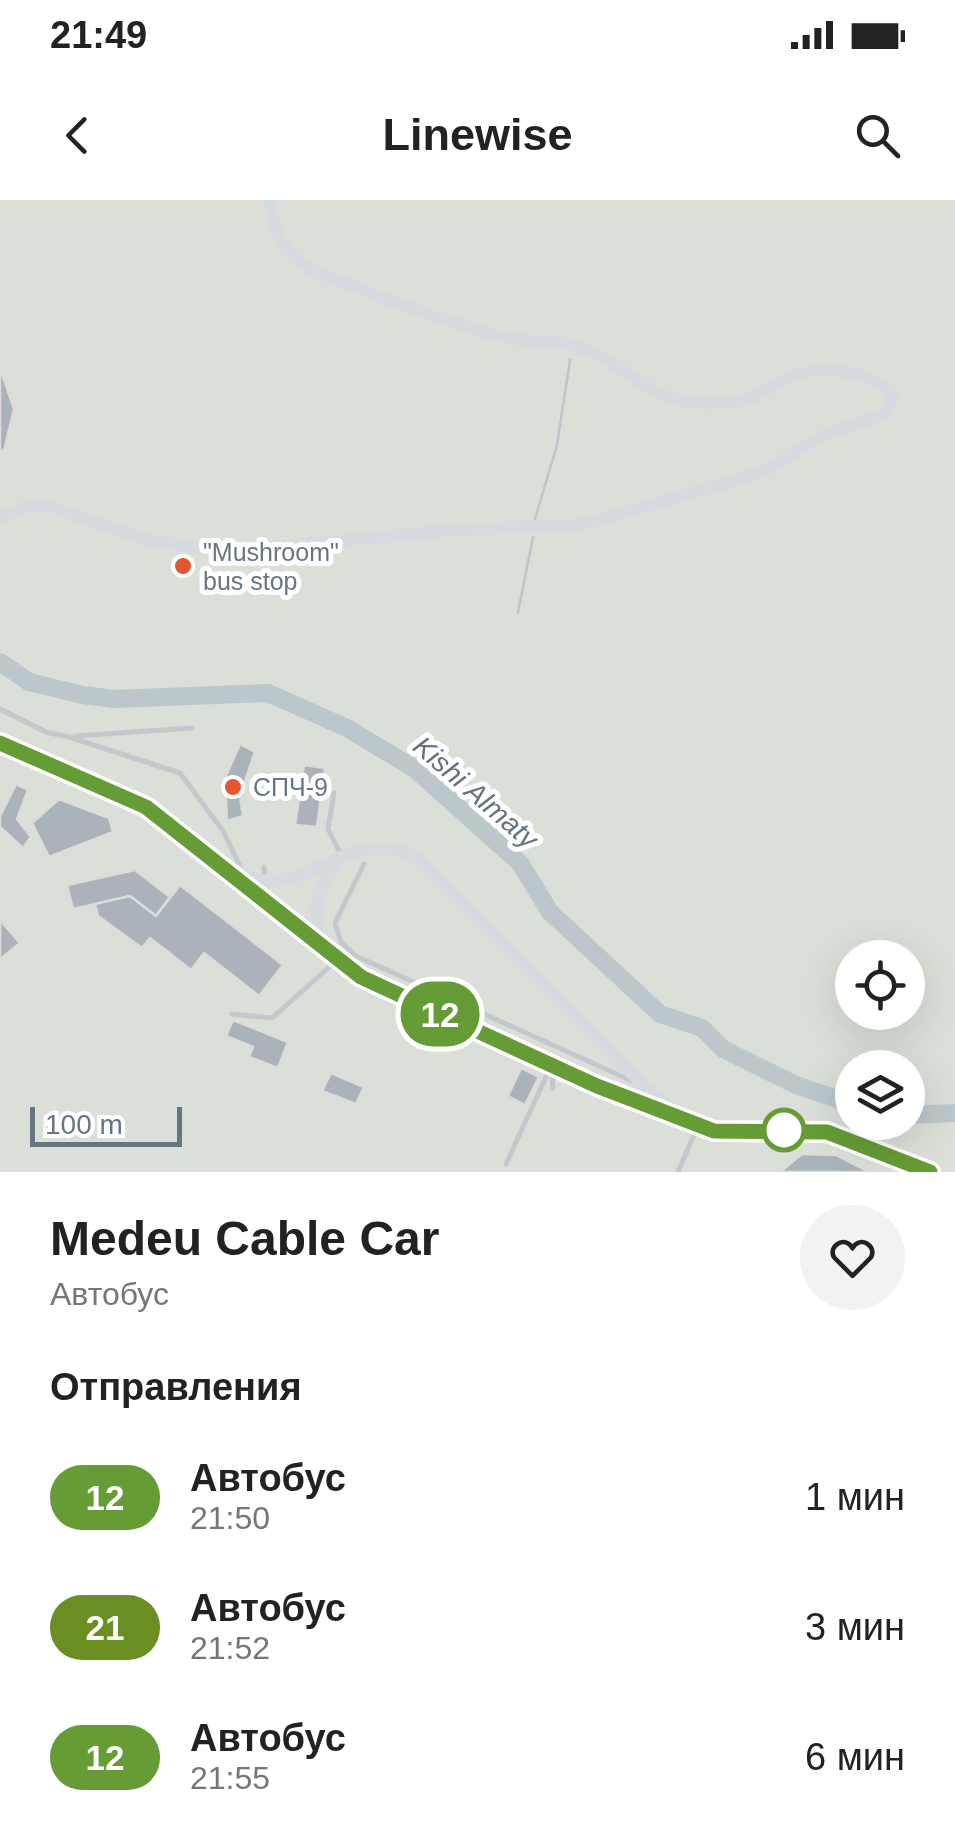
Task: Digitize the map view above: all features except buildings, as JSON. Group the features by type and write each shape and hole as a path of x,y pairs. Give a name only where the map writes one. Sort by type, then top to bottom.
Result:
{"street":[{"path":"4,513 49,506 144,539 219,552 454,530 585,524 763,472 822,436 886,413 891,404 892,395 882,382 827,370 797,374 748,399 732,402 674,400 652,393 572,345 511,339 313,271 289,257 280,243 269,200"},
{"path":"0,743 52,772 146,807 361,977 551,1065 693,1123 729,1132 827,1132 930,1172"},
{"path":"207,854 244,875 299,878 357,849 390,848 431,870 644,1086 693,1123"},
{"path":"332,956 317,928 321,888 334,867 357,849"}],"lane":[{"path":"0,709 46,732 180,773 222,831 244,875"},
{"path":"66,736 192,728"},
{"path":"334,793 328,829 342,856"},
{"path":"364,864 336,923 341,942 369,964 644,1086"},
{"path":"232,1014 272,1018 332,956"},
{"path":"551,1065 553,1088"},
{"path":"506,1164 551,1065"},
{"path":"678,1172 693,1123"}],"shaded area":[{"path":"0,200 955,200 955,1172 0,1172"}],"waterway":[{"path":"535,519 557,445 570,360"},
{"path":"518,612 533,537"},
{"name":"Kіshі Almaty","path":"0,662 29,682 114,699 268,693 347,728 415,769 520,863 550,912 660,1014 702,1028 723,1049 796,1085 835,1098"},
{"name":"Kіshі Almaty","path":"925,1114 955,1113"}],"bus line":[{"name":"12","path":"0,743 146,807 190,837 361,977 488,1036 597,1086 714,1131 827,1132 930,1172"}],"place":[{"name":"\"Mushroom\" bus stop","path":"183,566"},
{"name":"СПЧ-9","path":"233,787"}]}
